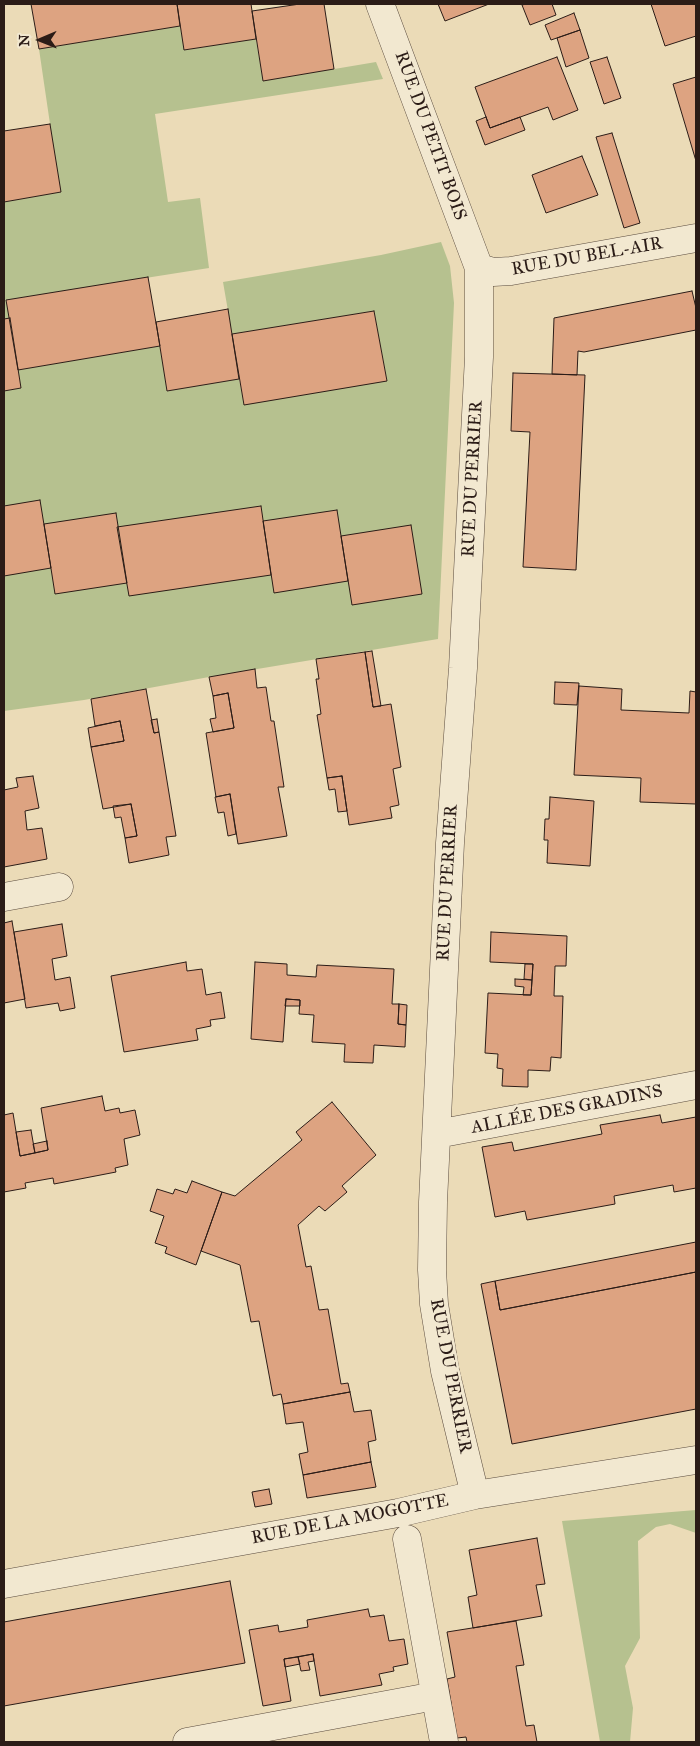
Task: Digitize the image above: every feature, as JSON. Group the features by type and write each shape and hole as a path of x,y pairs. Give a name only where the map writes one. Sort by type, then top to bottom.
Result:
{"street":[{"name":"RUE DU PETIT BOIS","path":"380,4 479,268"},
{"name":"RUE DU BEL-AIR","path":"479,268 493,272 511,271 696,238"},
{"name":"RUE DU PERRIER","path":"475,1495 445,1371 434,1304 432,1270 452,800 463,668 479,357 479,268"},
{"path":"4,897 59,887"},
{"name":"ALLÉE DES GRADINS","path":"437,1134 696,1085"},
{"name":"RUE DE LA MOGOTTE","path":"4,1584 398,1513 475,1495 696,1460"},
{"path":"407,1540 444,1742"},
{"path":"187,1742 435,1696"}],"green space":[{"path":"180,26 185,50 256,39 263,81 376,62 383,79 155,114 168,202 200,198 209,268 6,300 10,318 4,319 4,202 60,192 39,49"},
{"path":"441,242 450,266 454,303 438,639 84,700 4,711 4,391 21,388 18,370 160,346 167,391 239,379 244,404 387,380 374,311 232,334 223,282 381,255"},
{"path":"696,1510 696,1533 670,1524 656,1527 638,1541 640,1638 625,1666 633,1708 630,1742 600,1742 562,1521"}],"building":[{"path":"31,4 177,4 180,26 39,49"},
{"path":"177,4 251,4 256,39 184,50"},
{"path":"300,4 324,4 334,69 263,81 252,11"},
{"path":"438,4 489,4 445,21"},
{"path":"552,4 556,15 530,25 522,5"},
{"path":"651,4 696,4 696,36 665,46"},
{"path":"574,13 580,30 551,40 545,25"},
{"path":"580,30 589,58 566,67 557,38"},
{"path":"557,57 578,110 553,120 548,107 490,128 475,87"},
{"path":"607,57 621,98 604,104 590,62"},
{"path":"696,77 696,161 673,84"},
{"path":"486,117 490,128 520,117 525,130 485,145 476,121"},
{"path":"50,124 61,192 4,202 4,131"},
{"path":"612,133 640,223 624,228 596,137"},
{"path":"582,156 598,195 546,213 532,175"},
{"path":"148,277 160,346 18,370 6,300"},
{"path":"692,291 696,308 696,330 584,352 578,351 577,375 552,374 554,318"},
{"path":"228,309 239,379 167,391 156,322"},
{"path":"374,311 387,381 244,405 232,334"},
{"path":"10,318 21,388 4,391 4,319"},
{"path":"513,373 585,375 576,570 523,567 530,432 511,431"},
{"path":"40,500 51,568 4,576 4,506"},
{"path":"261,506 271,575 129,596 117,527"},
{"path":"337,510 348,581 274,593 263,521"},
{"path":"116,513 127,583 55,594 44,524"},
{"path":"411,525 422,594 352,605 341,536"},
{"path":"372,651 381,706 373,707 365,652"},
{"path":"365,652 373,707 391,704 401,767 393,769 399,805 390,807 392,818 349,825 342,776 327,778 317,715 321,714 316,679 319,679 316,659"},
{"path":"255,669 257,688 266,687 271,721 274,721 284,787 278,787 287,836 238,844 230,794 216,797 206,733 234,728 228,693 213,696 209,677"},
{"path":"555,682 579,683 577,705 554,704"},
{"path":"579,686 622,689 621,710 689,713 690,691 696,692 696,804 640,802 641,778 574,775"},
{"path":"146,689 154,733 159,732 176,836 166,837 169,855 129,863 125,838 137,836 131,804 103,809 91,747 124,741 120,721 95,726 91,699"},
{"path":"228,693 234,728 213,732 210,719 216,718 213,696"},
{"path":"157,719 159,732 154,733 151,720"},
{"path":"120,721 124,741 91,747 88,728"},
{"path":"33,776 39,808 25,811 27,830 42,828 47,859 4,867 4,790 18,787 16,778"},
{"path":"342,776 347,811 338,812 335,789 329,790 327,778"},
{"path":"230,794 236,834 228,836 224,812 218,813 215,797"},
{"path":"550,797 594,801 590,866 547,863 548,840 544,840 545,819 549,819"},
{"path":"131,804 137,836 125,838 121,817 115,818 113,806"},
{"path":"12,921 25,999 4,1003 4,923"},
{"path":"62,924 67,956 52,959 55,980 70,977 75,1008 60,1011 58,1003 26,1008 14,932"},
{"path":"491,932 567,936 566,966 555,966 554,996 563,996 561,1058 551,1057 550,1071 528,1070 528,1087 502,1086 503,1069 497,1068 498,1054 485,1053 488,993 531,995 533,964 490,962"},
{"path":"186,962 187,971 202,969 206,995 221,992 225,1018 210,1020 211,1026 196,1029 198,1040 124,1052 111,976"},
{"path":"255,962 287,964 287,975 316,977 317,965 394,969 392,1004 399,1004 398,1024 406,1025 405,1047 374,1045 373,1063 344,1062 345,1044 312,1042 314,1015 299,1014 300,1000 286,999 283,1042 251,1039"},
{"path":"525,964 533,964 532,980 524,979"},
{"path":"515,979 532,980 531,995 523,995 524,987 515,986"},
{"path":"286,999 300,1000 300,1006 285,1006"},
{"path":"399,1004 407,1005 406,1025 398,1024"},
{"path":"102,1096 105,1111 119,1108 120,1113 135,1110 140,1135 124,1139 128,1165 115,1168 116,1172 54,1184 53,1178 25,1183 26,1188 4,1192 4,1115 13,1113 20,1156 48,1150 41,1108"},
{"path":"332,1102 376,1155 342,1186 347,1192 325,1211 319,1206 298,1225 306,1267 311,1266 319,1310 328,1309 341,1384 348,1383 350,1392 283,1404 281,1394 273,1396 259,1321 251,1322 240,1265 201,1251 222,1192 235,1196 302,1140 296,1132"},
{"path":"660,1115 662,1123 696,1117 696,1188 674,1192 673,1185 614,1196 615,1204 527,1220 525,1211 495,1217 482,1147 512,1142 514,1151 602,1134 600,1125"},
{"path":"31,1130 35,1153 20,1156 16,1132"},
{"path":"47,1141 48,1150 35,1153 33,1144"},
{"path":"192,1181 222,1192 196,1265 165,1253 167,1247 155,1243 164,1216 150,1211 157,1189 173,1194 175,1189 187,1193"},
{"path":"696,1242 696,1272 500,1310 495,1281"},
{"path":"696,1272 696,1409 512,1444 481,1284 495,1281 500,1310"},
{"path":"350,1392 354,1412 371,1410 376,1440 368,1442 371,1462 303,1475 299,1454 308,1452 303,1422 286,1424 283,1404"},
{"path":"371,1462 376,1487 307,1498 303,1475"},
{"path":"269,1489 272,1504 255,1507 252,1492"},
{"path":"537,1538 545,1584 536,1585 542,1616 473,1628 468,1597 477,1595 469,1550"},
{"path":"230,1581 245,1663 4,1706 4,1622"},
{"path":"368,1609 370,1617 384,1615 389,1641 404,1639 408,1664 393,1667 394,1671 379,1674 382,1685 320,1696 313,1654 284,1659 291,1701 263,1706 249,1630 278,1625 279,1632 308,1627 307,1620"},
{"path":"516,1621 524,1665 516,1666 526,1726 534,1725 537,1742 467,1742 466,1737 457,1738 447,1679 455,1677 447,1632"},
{"path":"313,1654 314,1661 308,1662 310,1670 301,1671 298,1657"},
{"path":"298,1657 300,1664 285,1667 284,1659"}]}
